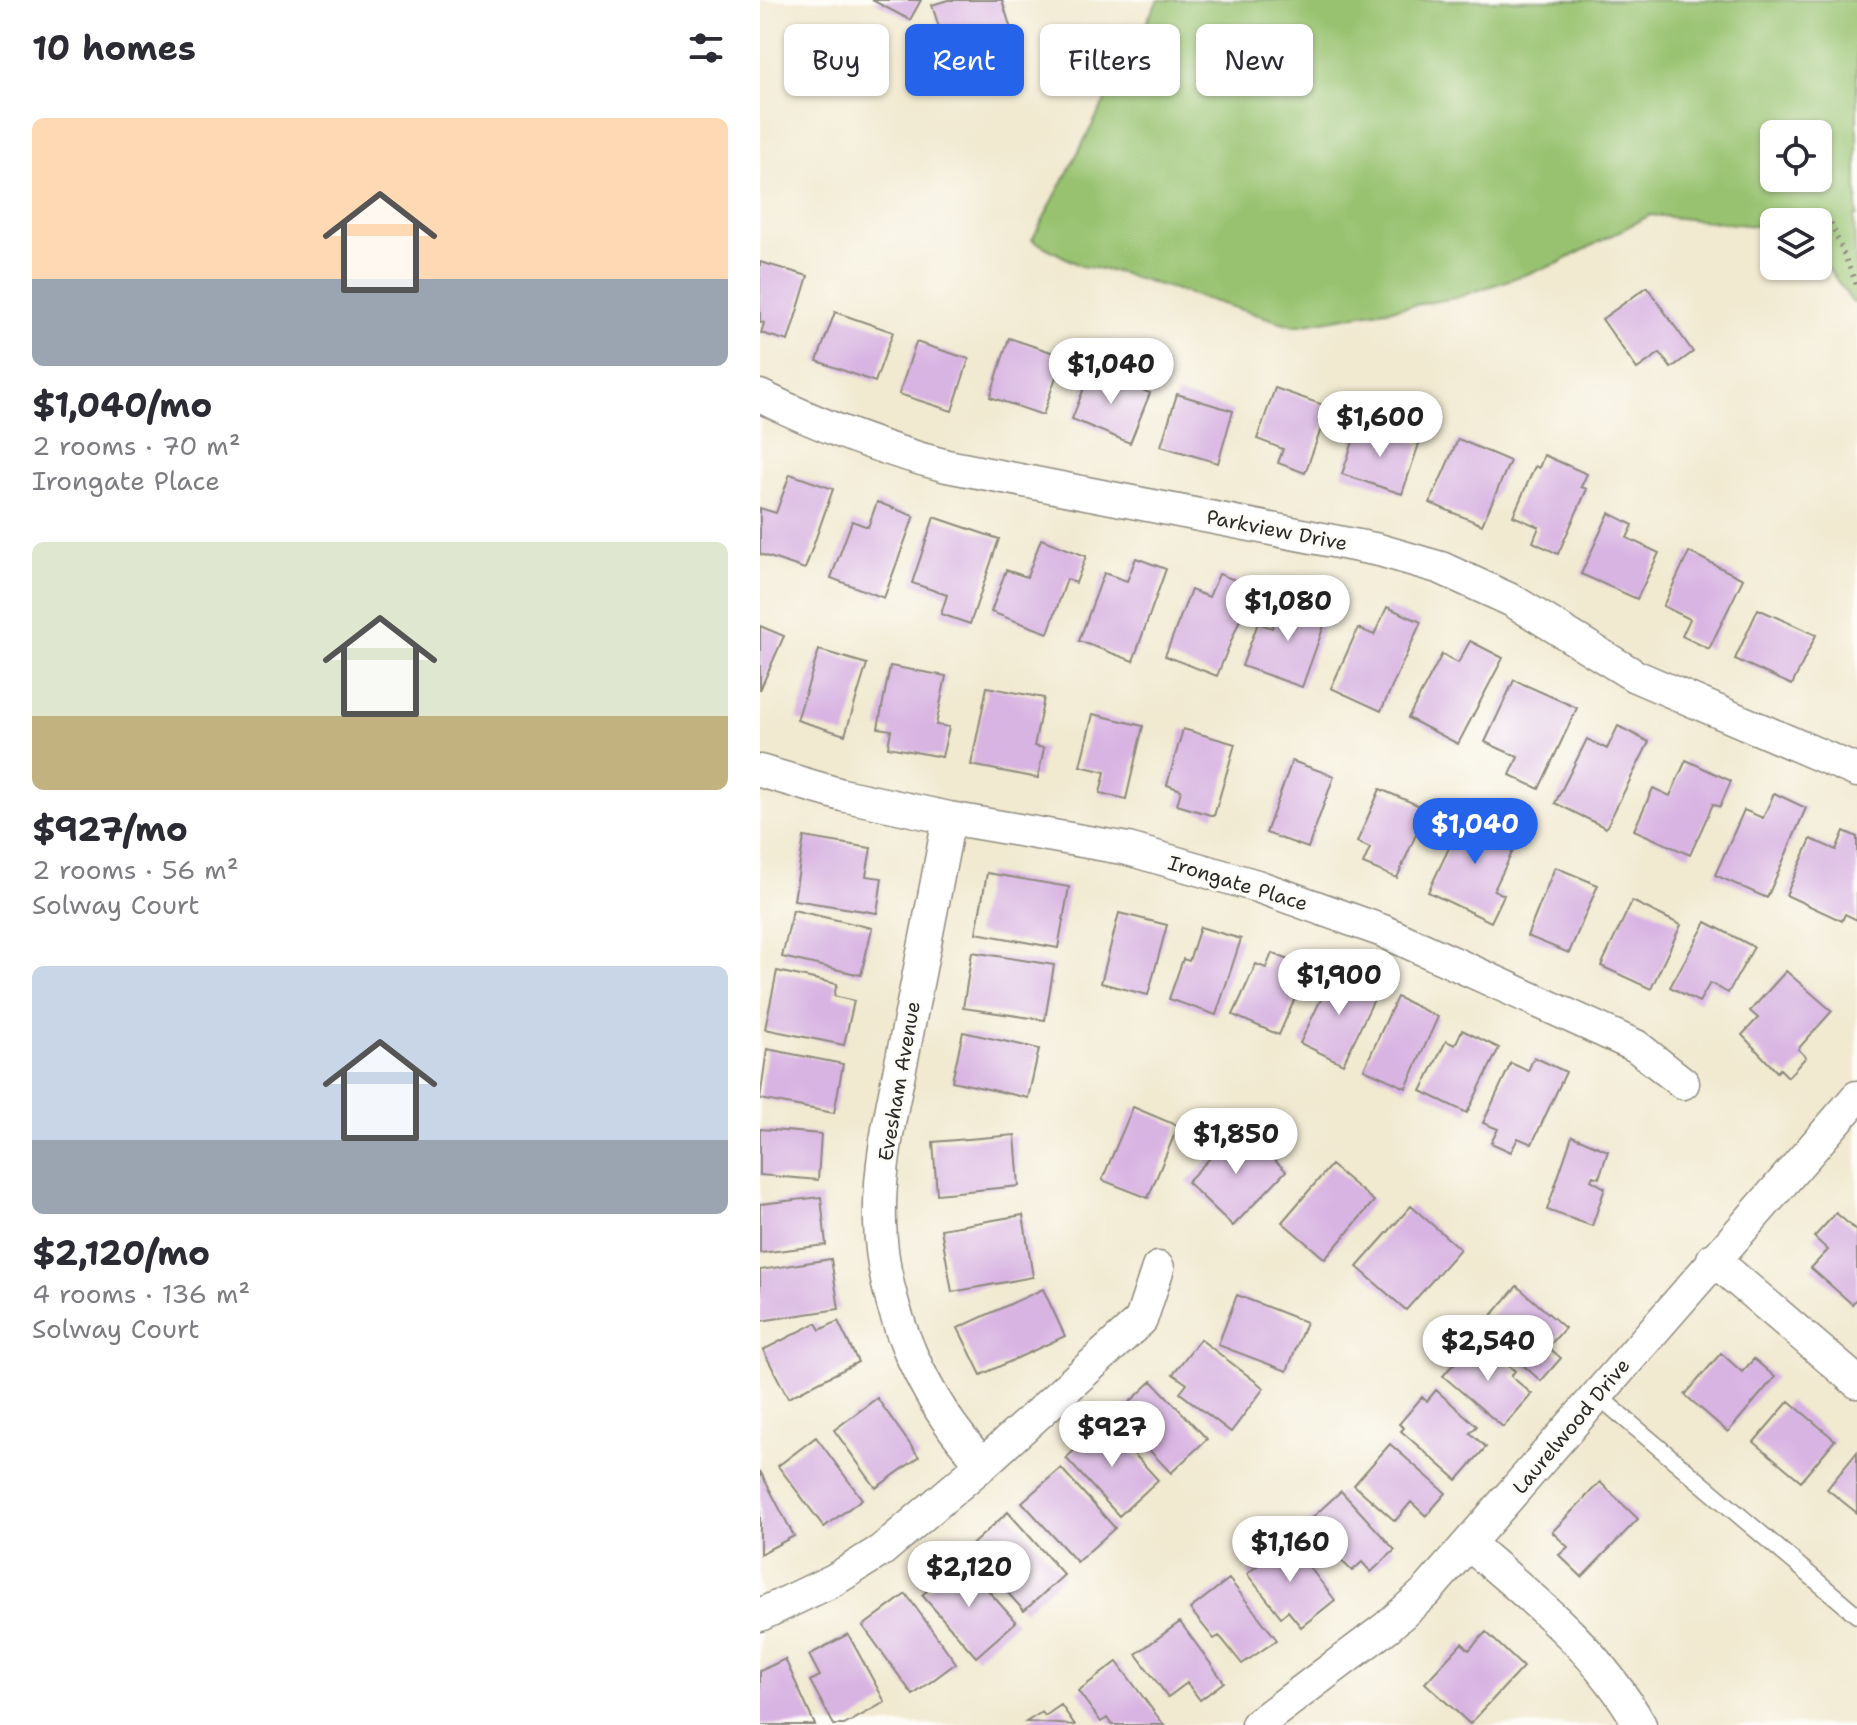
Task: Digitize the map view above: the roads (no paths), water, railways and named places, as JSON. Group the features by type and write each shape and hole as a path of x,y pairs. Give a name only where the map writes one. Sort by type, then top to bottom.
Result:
{"street":[{"name":"Parkview Drive","path":"760,396 818,425 880,448 947,466 1379,550 1441,568 1513,601 1635,676 1857,771"},
{"name":"Irongate Place","path":"760,771 842,795 949,818 1128,849 1314,906 1383,931 1636,1046 1683,1083"},
{"name":"Evesham Avenue","path":"949,818 885,1144 880,1225 891,1297 911,1356 966,1447 983,1464"},
{"name":"Laurelwood Drive","path":"1257,1725 1387,1627 1470,1545 1713,1259 1857,1097"},
{"path":"1713,1259 1857,1382"},
{"path":"760,1615 834,1580 882,1550 983,1464 1141,1320 1158,1268"},
{"path":"1470,1545 1568,1630 1623,1694 1640,1725"}],"lane":[{"path":"1597,1395 1857,1615"}]}
